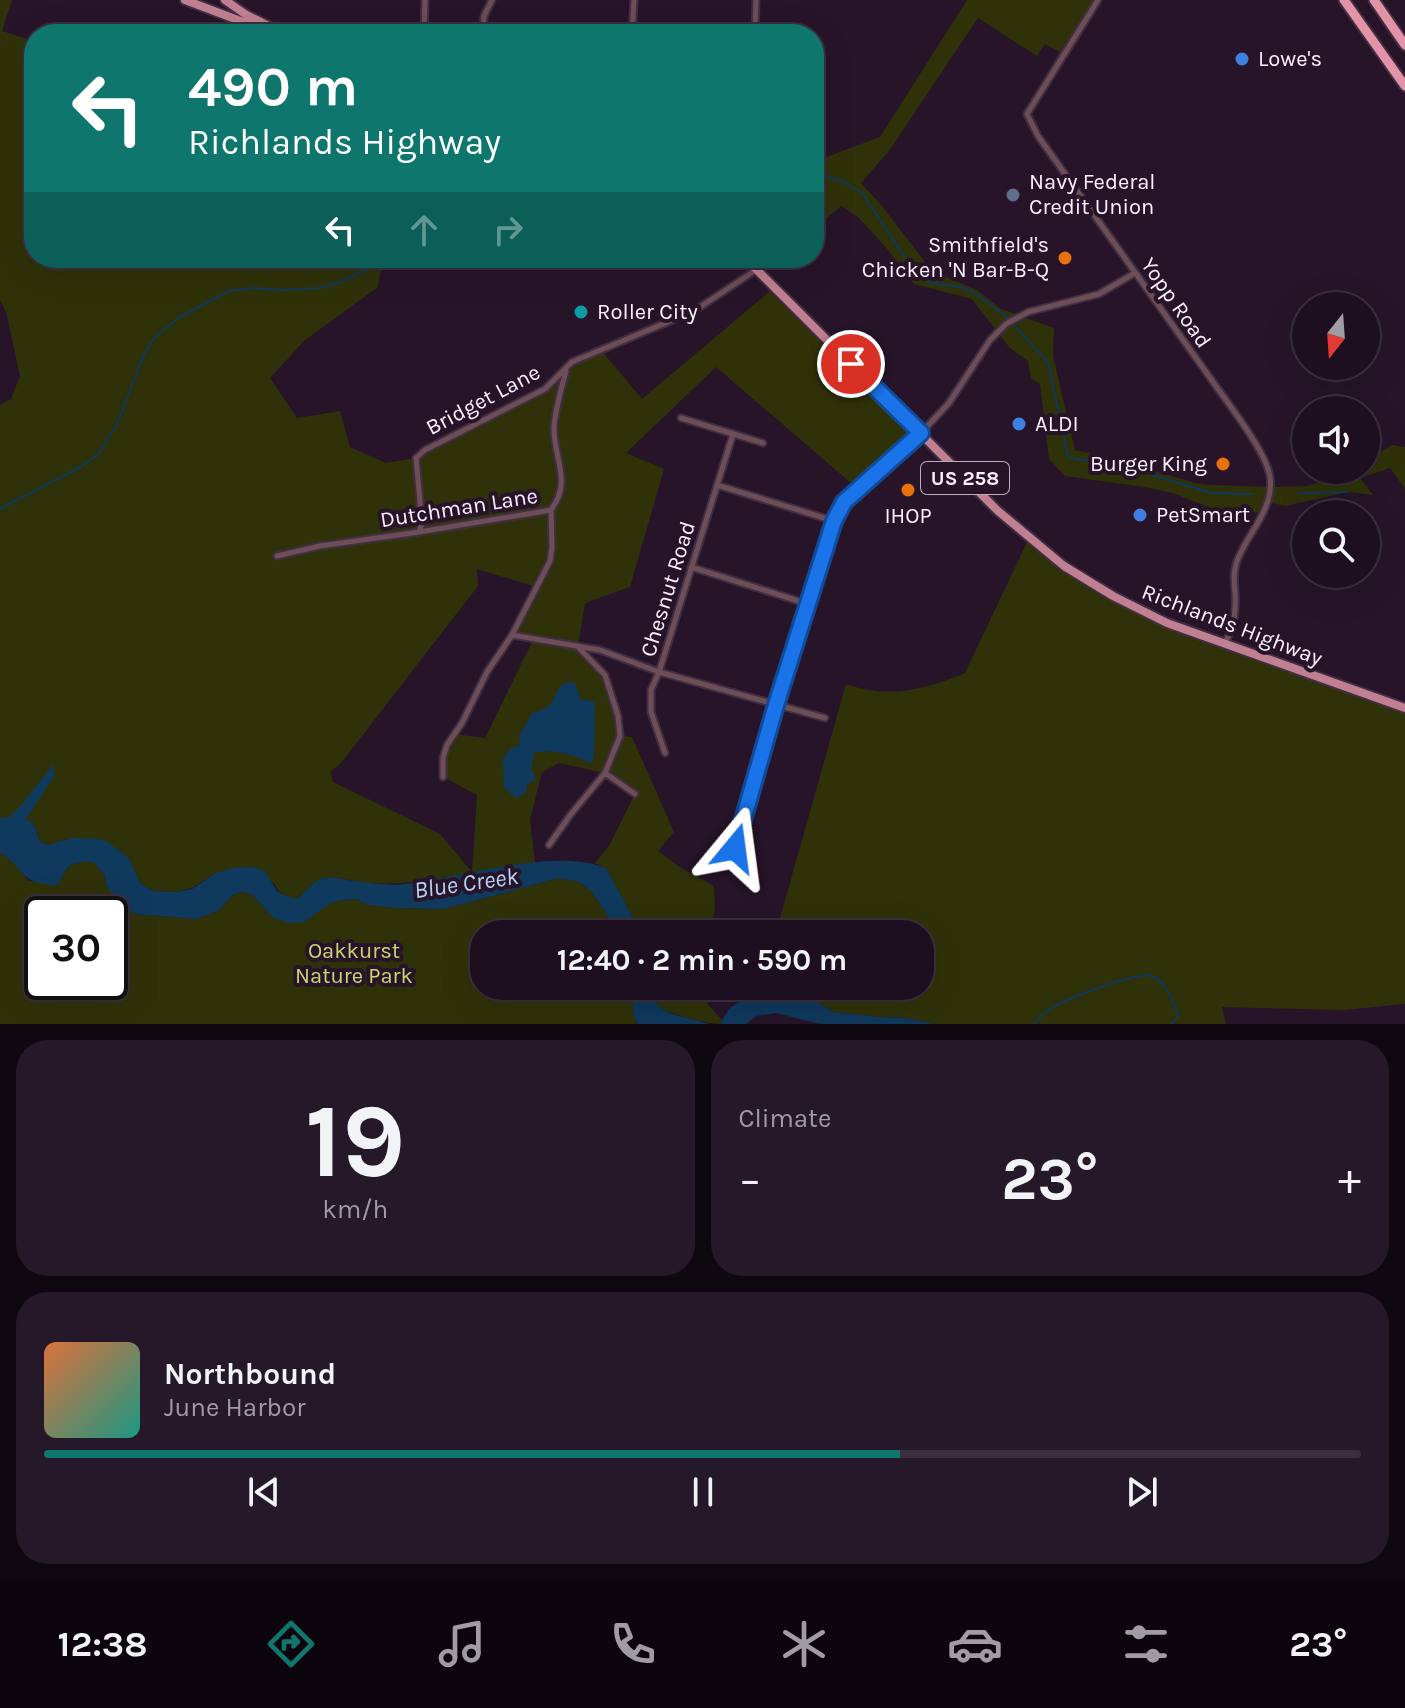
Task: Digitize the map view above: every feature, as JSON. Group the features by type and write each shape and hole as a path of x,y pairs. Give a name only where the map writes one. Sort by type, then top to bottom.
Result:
{"highway":[{"path":"1344,0 1405,86"},
{"path":"1374,0 1405,45"}],"main road":[{"path":"185,0 248,24"},
{"path":"203,0 210,9"},
{"path":"225,0 263,24"},
{"path":"241,0 243,7 264,24"},
{"name":"Richlands Highway","path":"757,270 998,511 1064,566 1142,612 1167,623 1405,708"}],"street":[{"path":"424,24 425,0"},
{"path":"484,24 492,0"},
{"path":"633,24 634,0"},
{"path":"755,24 756,0"},
{"name":"Yopp Road","path":"1098,0 1027,114 1038,136 1266,462 1271,487 1263,513 1236,563 1233,580 1236,608 1225,645"},
{"name":"Bridget Lane","path":"419,532 422,523 416,458 425,450 545,389 572,362 694,311 757,270"},
{"path":"735,848 776,705 834,521 844,502 921,433 949,403 990,340 1006,324 1028,312 1099,294 1135,273"},
{"name":"Dutchman Lane","path":"277,556 345,541 551,510 560,498 562,484 554,430 566,370"},
{"path":"681,418 763,443"},
{"name":"Chesnut Road","path":"665,753 651,712 651,690 733,434"},
{"path":"717,485 834,521"},
{"path":"443,777 447,745 462,723 487,672 512,635 550,561 551,510"},
{"path":"691,567 808,604"},
{"path":"512,635 600,650 659,672 825,718"},
{"path":"549,845 605,773 620,736 618,716 605,675 578,647"},
{"path":"605,773 635,794"}],"green space":[{"path":"0,0 12,0 2,31 24,38 24,268 383,268 378,287 305,340 270,378 297,418 340,411 350,447 386,463 416,458 425,450 545,389 572,362 601,350 642,399 775,287 921,433 858,489 716,367 626,453 664,469 630,587 585,603 578,647 605,675 612,693 620,736 632,737 674,832 658,851 714,886 712,920 634,920 606,868 595,863 609,846 635,794 605,773 559,763 542,772 530,820 535,863 389,884 325,878 316,881 296,899 283,894 274,883 216,873 192,888 175,892 154,891 140,883 129,858 71,838 48,845 40,842 34,825 9,817 0,818 0,405 11,399 20,376 6,312 0,300","holes":["477,569 537,587 512,635 533,640 485,738 454,734 443,758 443,777 477,795 472,872 440,834 333,782 330,772 341,763 478,586"]},
{"path":"967,0 1098,0 1064,54 1045,44 1037,56 978,18 889,151 861,183 932,271 977,290 1001,309 1054,328 1053,356 1075,450 1195,483 1271,487 1365,484 1373,495 1347,492 1312,500 1292,500 1292,505 1286,506 1267,502 1263,513 1211,508 1173,493 1065,476 1049,459 1040,384 1031,379 1028,361 1009,347 972,299 914,284 858,217 841,206 824,220 824,158 880,137"},
{"path":"1392,445 1405,447 1405,489 1390,468 1380,471 1380,452"},
{"path":"1029,538 1041,549 1139,610 1405,708 1405,1004 1344,1010 1222,1007 1226,1024 936,1024 834,1012 813,1000 934,1000 934,920 778,920 846,684 892,692 921,688 965,673"},
{"name":"Oakkurst Nature Park","path":"0,853 9,857 29,881 59,882 72,864 93,862 104,874 107,887 116,896 24,896 24,1000 128,1000 128,907 135,914 196,919 218,911 233,895 241,892 251,894 273,917 355,899 369,905 394,908 444,909 559,878 579,882 591,891 609,920 470,920 470,1000 637,1000 635,1021 638,1024 0,1024"},
{"path":"654,1000 708,1000 707,1003 722,1020 720,1024 686,1018 656,1005"}],"water":[{"path":"570,682 576,684 580,699 595,702 594,756 591,764 563,753 534,753 531,768 536,779 527,785 526,793 516,798 504,788 503,758 511,748 519,746 520,734 532,713 550,705 557,690"},
{"path":"54,764 54,776 26,819 34,825 40,842 48,845 71,838 108,842 129,858 140,883 154,891 192,889 216,873 233,868 258,868 265,872 277,891 296,899 321,879 399,885 534,862 585,862 606,868 634,920 609,920 591,891 579,882 559,878 444,909 394,908 369,905 355,899 338,901 304,922 288,923 273,917 251,894 241,892 233,895 218,911 196,919 135,914 128,910 128,896 114,896 107,887 104,874 93,862 68,867 61,881 53,886 28,878 0,853 0,818 9,817"},
{"path":"655,1000 670,1013 709,1024 638,1024 633,1010 634,1001"},
{"path":"746,1000 813,1000 834,1012 936,1024 820,1024 776,1013 756,1016 746,1024 720,1024 729,1009"}],"waterway":[{"path":"824,175 862,193 915,272 930,283 961,287 976,294 1003,314 1048,362 1068,457 1144,472 1211,493 1252,494"},
{"path":"0,509 84,465 100,452 117,424 145,352 154,338 178,318 229,291 320,288 344,281 369,268"},
{"path":"1300,493 1347,492"},
{"name":"Blue Creek","path":"1034,1024 1045,1012 1067,1000 1116,982 1144,976 1157,979 1169,993 1178,1016 1172,1024"}],"place":[{"name":"Lowe's","path":"1242,59"},
{"name":"Navy Federal Credit Union","path":"1013,195"},
{"name":"Smithfield's Chicken 'N Bar-B-Q","path":"1065,258"},
{"name":"Roller City","path":"581,312"},
{"name":"ALDI","path":"1019,424"},
{"name":"Burger King","path":"1223,464"},
{"name":"IHOP","path":"908,490"},
{"name":"PetSmart","path":"1140,515"}],"route":[{"path":"735,848 834,521 844,502 921,433 851,364"}]}
